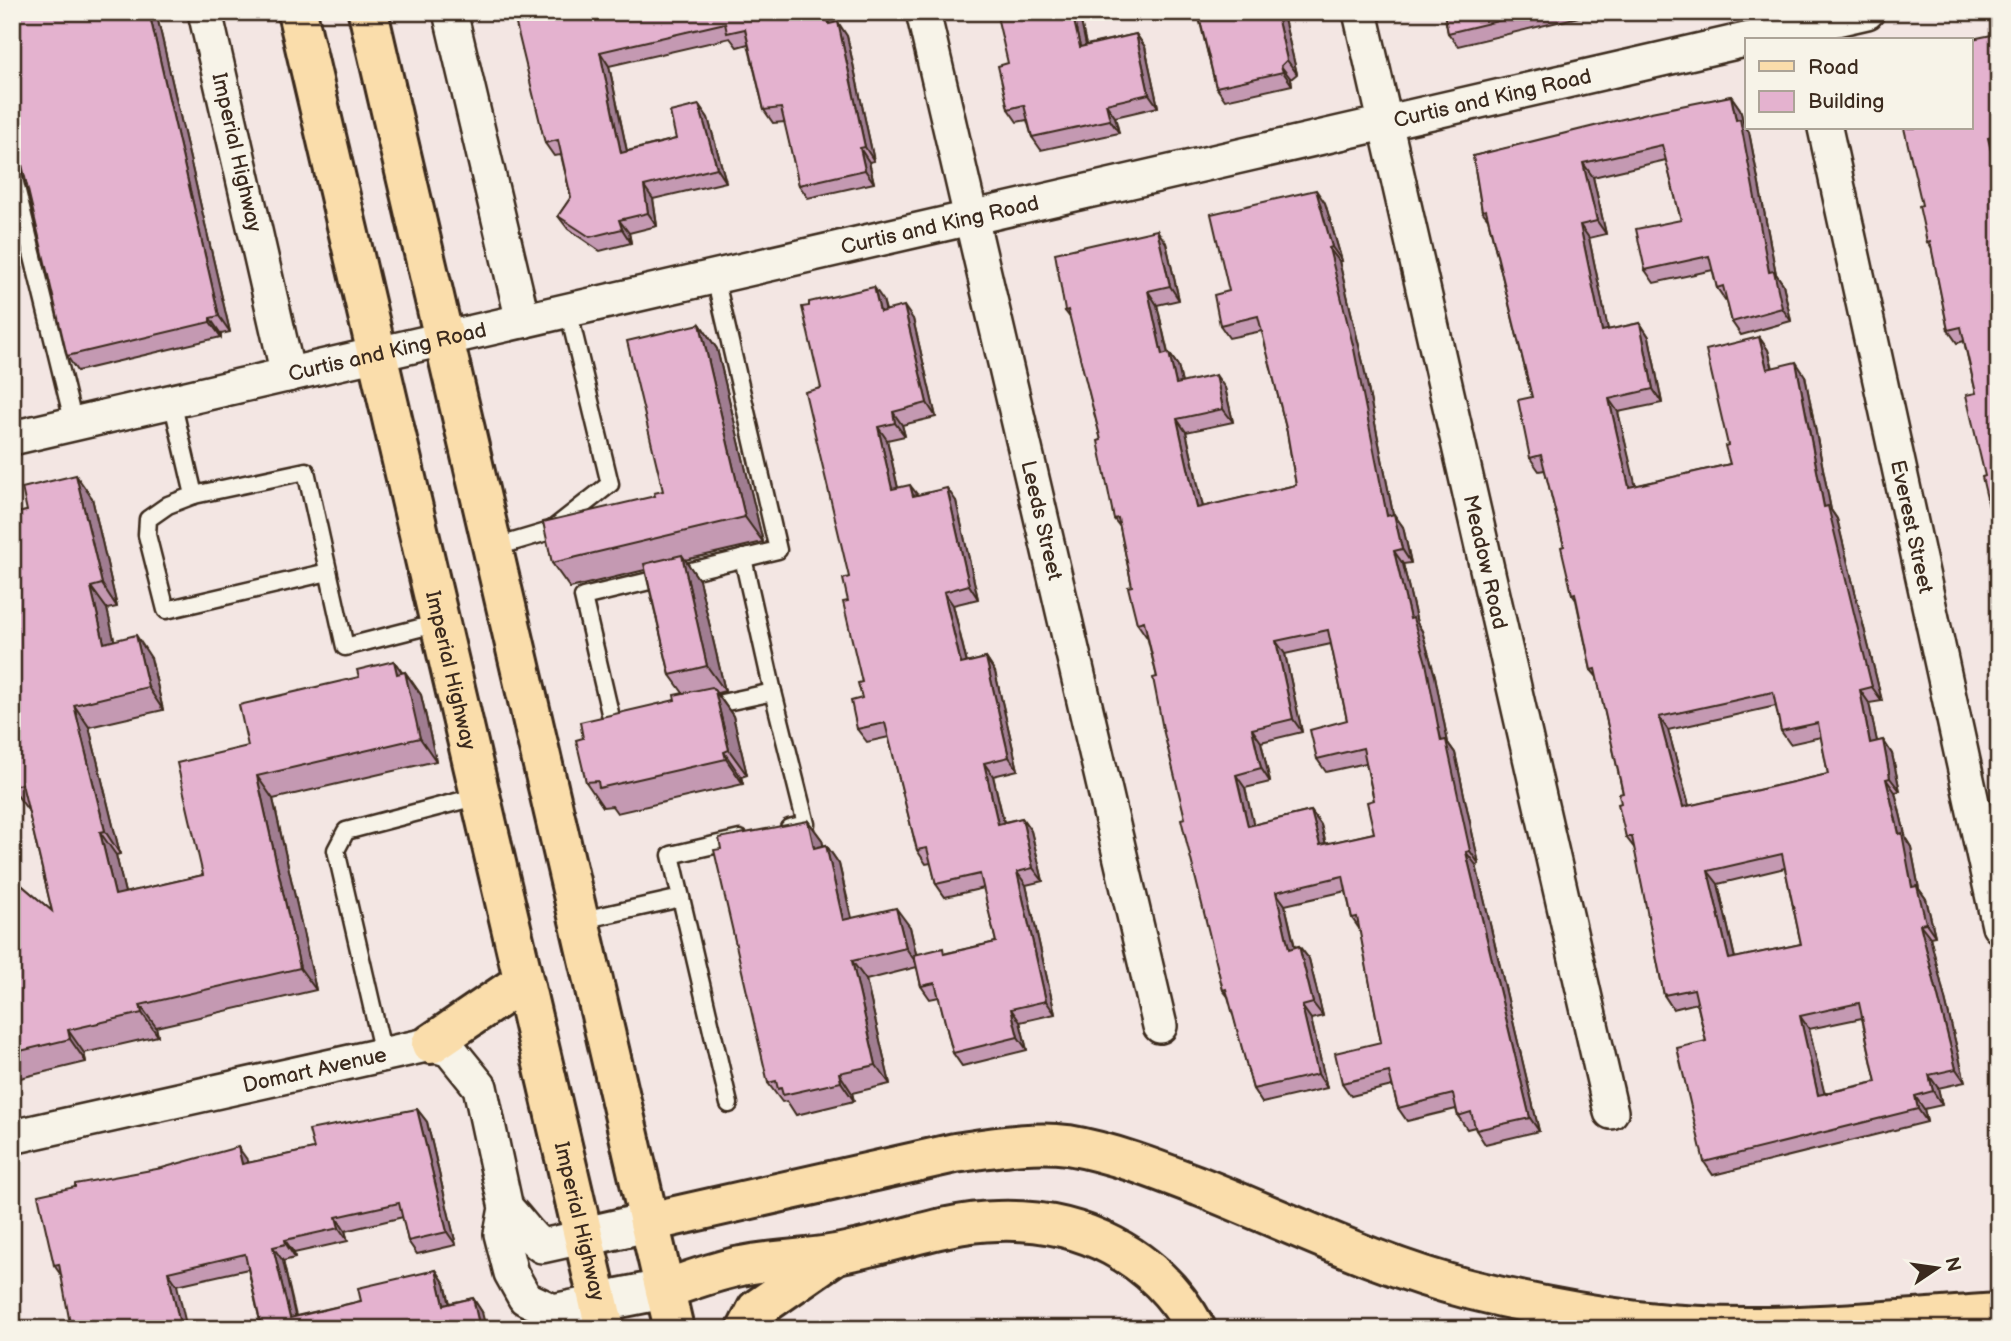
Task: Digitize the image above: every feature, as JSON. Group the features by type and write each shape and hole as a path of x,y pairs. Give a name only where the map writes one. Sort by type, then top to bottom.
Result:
{"main road":[{"name":"Imperial Highway","path":"297,12 602,1315"},
{"path":"368,12 674,1329"},
{"path":"431,1044 522,982"},
{"path":"649,1222 955,1153 1005,1146 1065,1145 1114,1155 1165,1173 1367,1255 1465,1288 1550,1308 1639,1321 1730,1326 1832,1324 1999,1313"},
{"path":"665,1289 741,1266 837,1254 915,1235 996,1221 1036,1223 1088,1232 1130,1256 1165,1284 1196,1329"},
{"path":"747,1329 757,1309 837,1254"}],"street":[{"name":"Imperial Highway","path":"205,12 288,375"},
{"path":"450,12 523,321"},
{"name":"Leeds Street","path":"923,12 1160,1026"},
{"name":"Meadow Road","path":"1360,12 1611,1112"},
{"name":"Curtis and King Road","path":"1751,38 1867,12"},
{"name":"Curtis and King Road","path":"12,438 1745,39"},
{"name":"Everest Street","path":"1825,130 1999,926"},
{"path":"431,1044 450,1051 480,1087 506,1208 501,1234 511,1273 525,1298 553,1311 602,1315 665,1289"},
{"name":"Domart Avenue","path":"12,1137 431,1044"},
{"path":"506,1208 524,1224 532,1240 542,1246 649,1222"}],"lane":[{"path":"12,171 74,424"},
{"path":"640,721 613,726 583,597 778,550 715,277"},
{"path":"493,548 550,531 610,484 568,310"},
{"path":"173,401 194,495"},
{"path":"328,572 166,610 146,536 148,519 168,505 194,495 306,471 345,647 439,624"},
{"path":"743,558 806,824 779,830"},
{"path":"693,709 774,692"},
{"path":"383,1054 336,850 346,831 479,796"},
{"path":"729,1104 671,855 752,836"},
{"path":"578,921 681,898"}],"building":[{"path":"12,12 149,12 219,316 210,318 210,322 67,356 12,122"},
{"path":"517,12 826,12 829,24 838,22 865,147 860,148 865,170 799,185 781,108 764,110 745,29 727,33 725,23 600,52 621,153 676,139 670,112 699,105 717,168 644,186 648,213 619,220 622,229 590,237 558,216 571,197 558,140 545,143 514,16 518,15"},
{"path":"996,12 1072,12 1080,47 1136,34 1149,94 1106,104 1110,120 1032,137 1024,105 1008,109 998,66 1008,63"},
{"path":"1198,12 1276,12 1287,60 1281,66 1283,72 1216,87"},
{"path":"1444,12 1535,12 1448,33"},
{"path":"1992,35 1999,66 1999,135 1988,138 1999,185 1999,540 1982,477 1985,476 1966,395 1976,393 1961,327 1948,330 1904,130 1972,130 1972,39"},
{"path":"1731,96 1736,120 1740,119 1769,272 1774,271 1782,308 1732,322 1723,286 1717,288 1709,256 1645,270 1636,229 1681,220 1662,145 1583,163 1597,221 1580,225 1602,331 1640,323 1653,389 1609,399 1629,487 1730,464 1706,350 1759,337 1767,369 1796,362 1824,507 1828,506 1872,687 1860,690 1870,743 1883,740 1890,778 1886,779 1899,834 1902,833 1912,887 1917,886 1926,923 1920,924 1956,1069 1929,1075 1933,1091 1915,1096 1918,1109 1704,1162 1677,1048 1706,1041 1694,989 1664,995 1632,837 1626,837 1618,804 1621,803 1619,794 1623,793 1595,669 1591,670 1541,455 1530,458 1518,400 1532,397 1486,210 1482,211 1473,156 1651,112","holes":["1773,692 1781,731 1818,723 1828,774 1683,807 1659,717","1782,854 1801,944 1729,959 1708,871","1859,1003 1876,1082 1818,1095 1800,1016"]},
{"path":"1316,190 1332,247 1329,248 1354,349 1387,516 1394,514 1402,549 1394,551 1410,619 1413,618 1426,663 1441,741 1446,740 1470,851 1466,852 1530,1118 1476,1130 1471,1112 1458,1116 1453,1094 1398,1108 1389,1072 1342,1083 1335,1053 1381,1042 1357,917 1352,918 1343,876 1276,892 1289,949 1299,946 1313,1003 1302,1006 1318,1074 1253,1089 1226,989 1223,990 1181,819 1185,818 1153,678 1157,677 1144,621 1137,623 1128,587 1132,586 1118,518 1114,519 1098,441 1101,440 1068,310 1065,311 1055,253 1157,230 1170,286 1148,291 1162,355 1169,353 1176,384 1216,375 1223,409 1177,419 1197,508 1296,485 1287,432 1258,316 1220,325 1214,295 1229,291 1211,214","holes":["1328,630 1347,720 1310,730 1317,759 1363,748 1374,800 1367,802 1374,833 1320,845 1311,811 1248,826 1236,775 1261,768 1252,729 1293,719 1276,641"]},
{"path":"874,287 880,312 904,306 927,403 893,412 895,423 878,427 892,489 910,485 913,496 947,488 969,585 944,592 961,664 986,658 1009,757 984,763 998,824 1022,818 1033,868 1017,872 1046,1001 1011,1009 1018,1037 953,1053 935,983 921,986 914,955 943,948 944,954 996,942 980,874 936,884 927,848 917,850 885,723 857,729 851,701 862,698 858,683 862,682 843,602 848,601 843,579 849,577 805,392 821,388 802,307 809,306 809,302"},
{"path":"700,324 745,517 552,563 543,522 655,496 654,493 663,491 627,341"},
{"path":"76,475 102,584 91,587 104,643 136,635 148,687 74,705 105,831 100,832 115,895 203,875 177,763 248,746 239,705 359,677 357,670 394,661 397,674 405,672 420,738 257,776 300,968 140,1005 142,1013 68,1030 70,1039 12,1053 12,877 52,911 22,784 12,786 12,514 27,511 22,488"},
{"path":"682,555 707,666 670,675 644,564"},
{"path":"712,687 729,750 724,752 726,759 599,788 598,781 586,782 576,740 583,738 580,722 675,700 674,695"},
{"path":"808,821 814,848 826,845 843,920 896,908 906,948 852,961 876,1065 839,1073 841,1082 783,1095 776,1081 768,1083 714,850 721,849 719,838"},
{"path":"417,1109 447,1232 408,1241 399,1203 336,1217 339,1228 285,1240 286,1244 273,1247 290,1318 361,1301 358,1288 436,1270 444,1305 473,1298 480,1329 227,1329 260,1321 245,1254 168,1272 181,1329 71,1329 59,1264 54,1265 38,1195 75,1187 75,1184 162,1168 238,1147 242,1164 314,1149 309,1130"}]}
